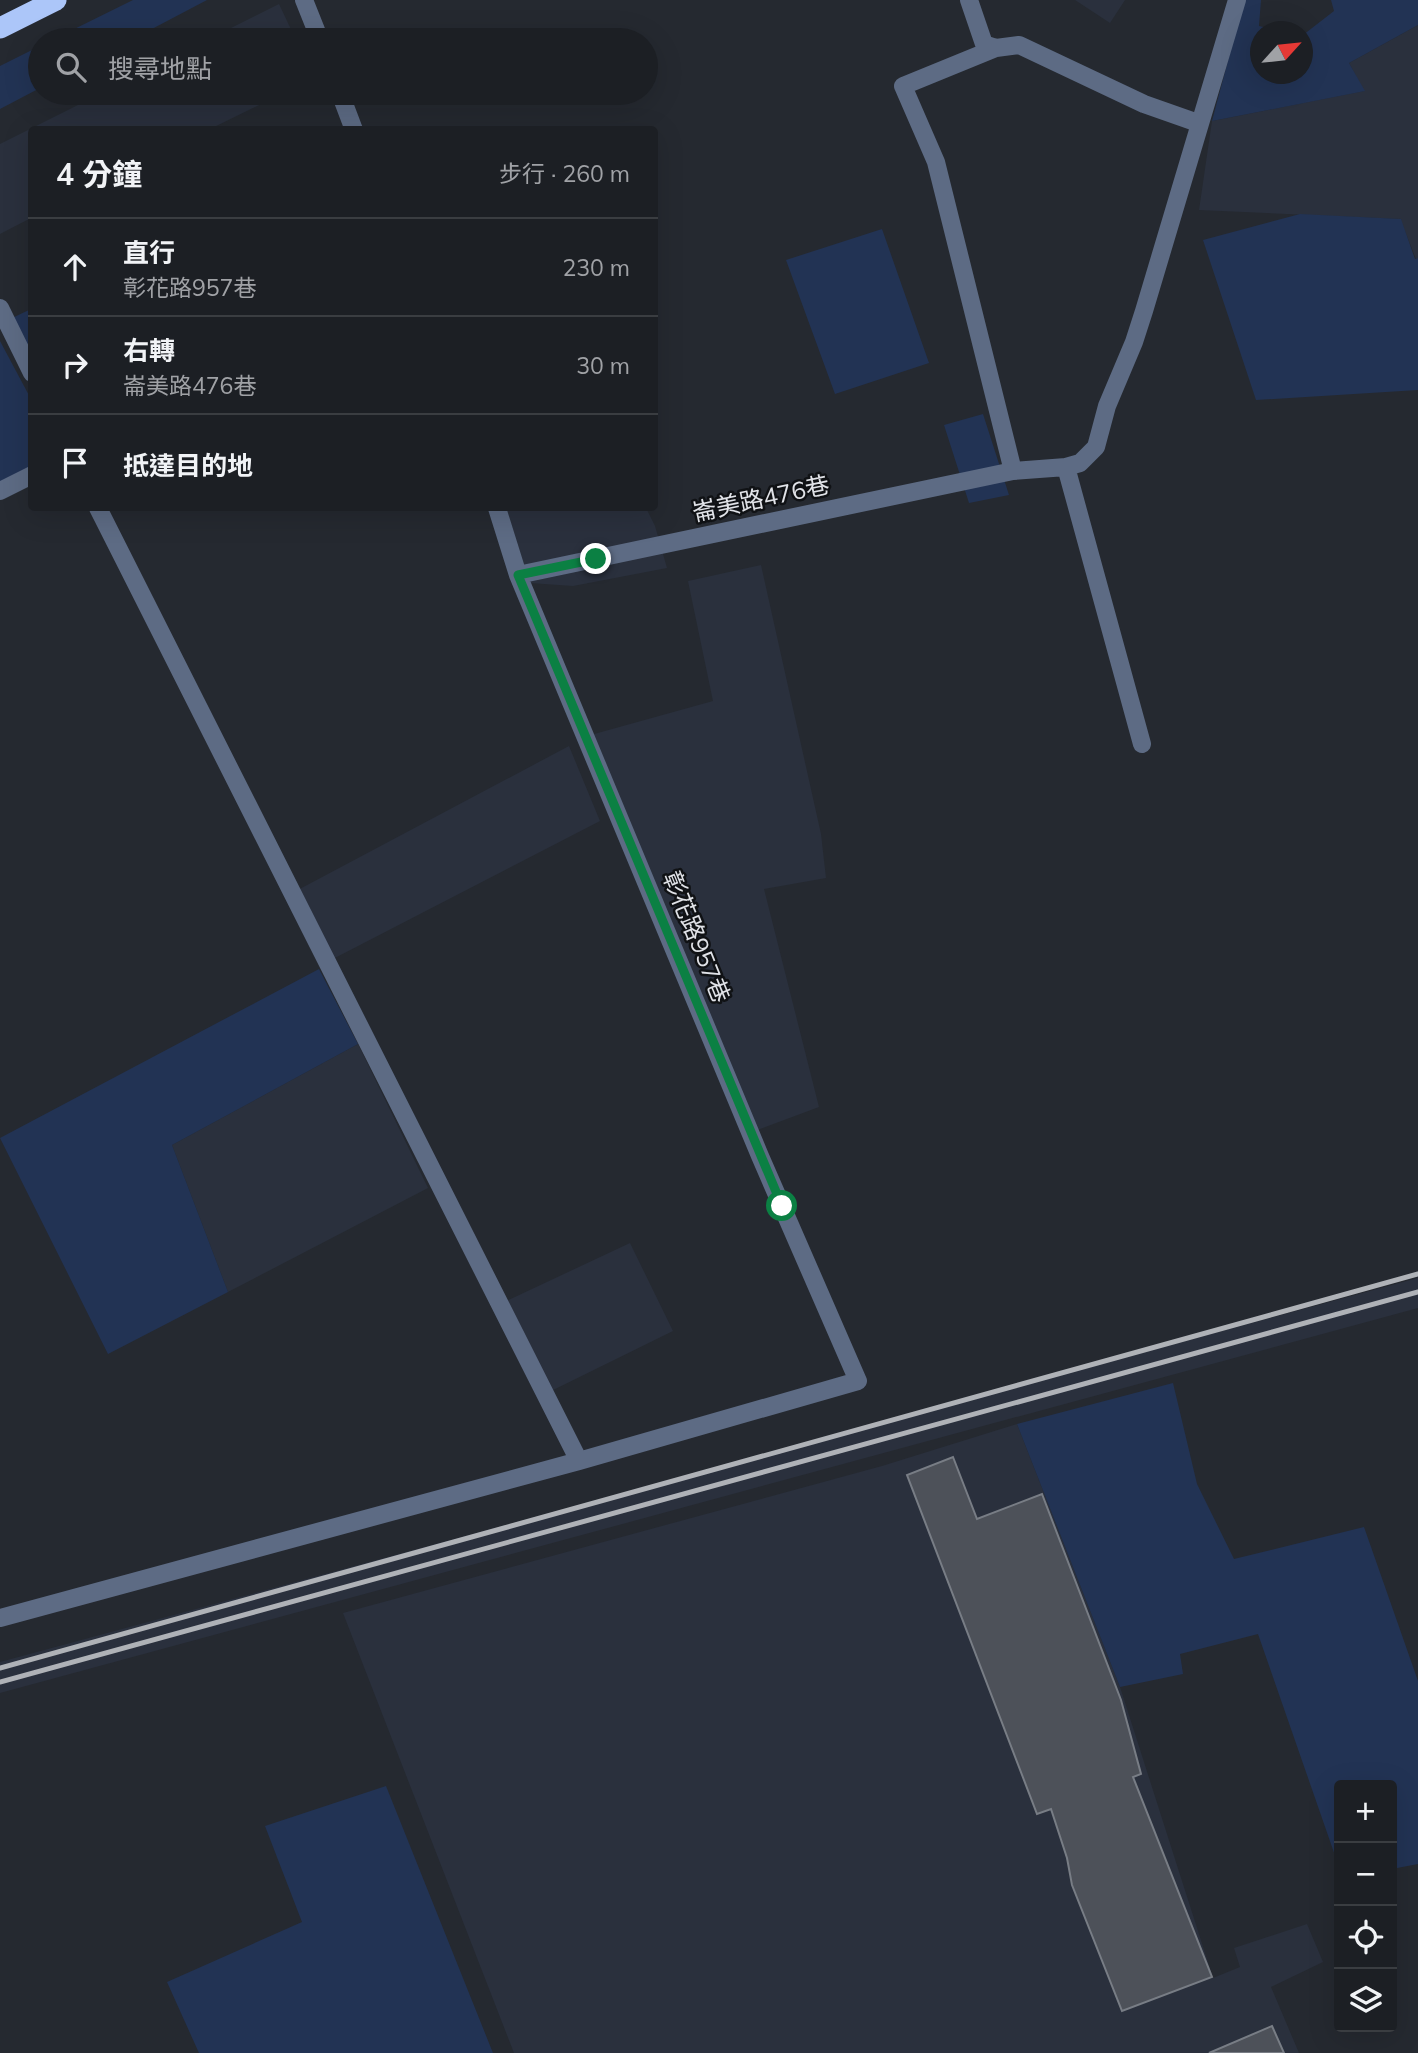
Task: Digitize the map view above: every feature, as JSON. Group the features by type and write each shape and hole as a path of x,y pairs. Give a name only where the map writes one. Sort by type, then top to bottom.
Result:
{"highway":[{"path":"0,28 56,0"}],"street":[{"path":"304,0 315,28"},
{"path":"969,0 984,44 996,48"},
{"name":"崙美路476巷","path":"518,575 1013,471 1066,467 1080,463 1096,447 1107,406 1144,311 1198,122 1237,0"},
{"path":"1013,471 936,162 903,86 996,48 1019,45 1144,104 1198,122"},
{"path":"345,105 352,126"},
{"path":"0,308 28,365"},
{"path":"1066,467 1142,744"},
{"path":"0,491 28,477"},
{"path":"0,1618 579,1461 100,511"},
{"name":"彰花路957巷","path":"498,511 518,575 760,1156 858,1381 579,1461"}],"shaded area":[{"path":"133,0 207,0 154,28 76,28"},
{"path":"1075,0 1125,0 1110,23"},
{"path":"1244,0 1261,0 1259,21 1250,21 1250,84 1313,84 1313,27 1334,11 1331,0 1418,0 1418,25 1349,63 1365,91 1212,121"},
{"path":"279,4 290,28 231,28"},
{"path":"1418,25 1418,258 1416,259 1400,219 1199,210 1212,121 1364,91 1349,63"},
{"path":"28,52 28,94 0,109 0,66"},
{"path":"78,105 259,105 216,126 36,126"},
{"path":"28,130 28,220 0,234 0,144"},
{"path":"1300,214 1401,219 1415,259 1418,258 1418,390 1256,400 1203,240"},
{"path":"882,229 929,363 835,394 786,260"},
{"path":"28,310 28,359 8,320"},
{"path":"0,341 28,394 28,472 0,486"},
{"path":"983,414 1009,495 969,503 944,425"},
{"path":"507,511 648,511 655,526 667,568 573,586 530,583"},
{"path":"761,565 821,834 826,878 764,889 819,1107 752,1132 587,736 713,701 688,581"},
{"path":"569,746 600,821 329,961 294,892"},
{"path":"319,969 358,1044 172,1145 228,1292 108,1354 0,1138"},
{"path":"358,1044 428,1188 228,1292 172,1145"},
{"path":"630,1243 673,1331 545,1394 500,1304"},
{"path":"1418,1278 1418,1308 0,1693 0,1662"},
{"path":"1173,1383 1197,1484 1234,1559 1364,1527 1418,1681 1418,1864 1397,1868 1397,1780 1334,1780 1334,1853 1258,1634 1180,1654 1183,1674 1120,1687 1017,1424"},
{"path":"1017,1424 1120,1687 1213,1978 1240,1967 1234,1948 1307,1924 1323,1962 1271,1987 1299,2053 514,2053 343,1613 882,1466"},
{"path":"386,1786 493,2053 199,2053 167,1982 302,1922 265,1826"}],"building":[{"path":"953,1457 977,1519 1042,1494 1121,1700 1141,1774 1133,1777 1212,1977 1122,2011 1072,1885 1067,1858 1051,1809 1037,1814 907,1475"},
{"path":"1272,2026 1284,2053 1209,2053"}],"railway":[{"path":"0,1668 1418,1274"},
{"path":"0,1682 1418,1292"}],"route":[{"path":"596,559 518,575 782,1206"}]}
